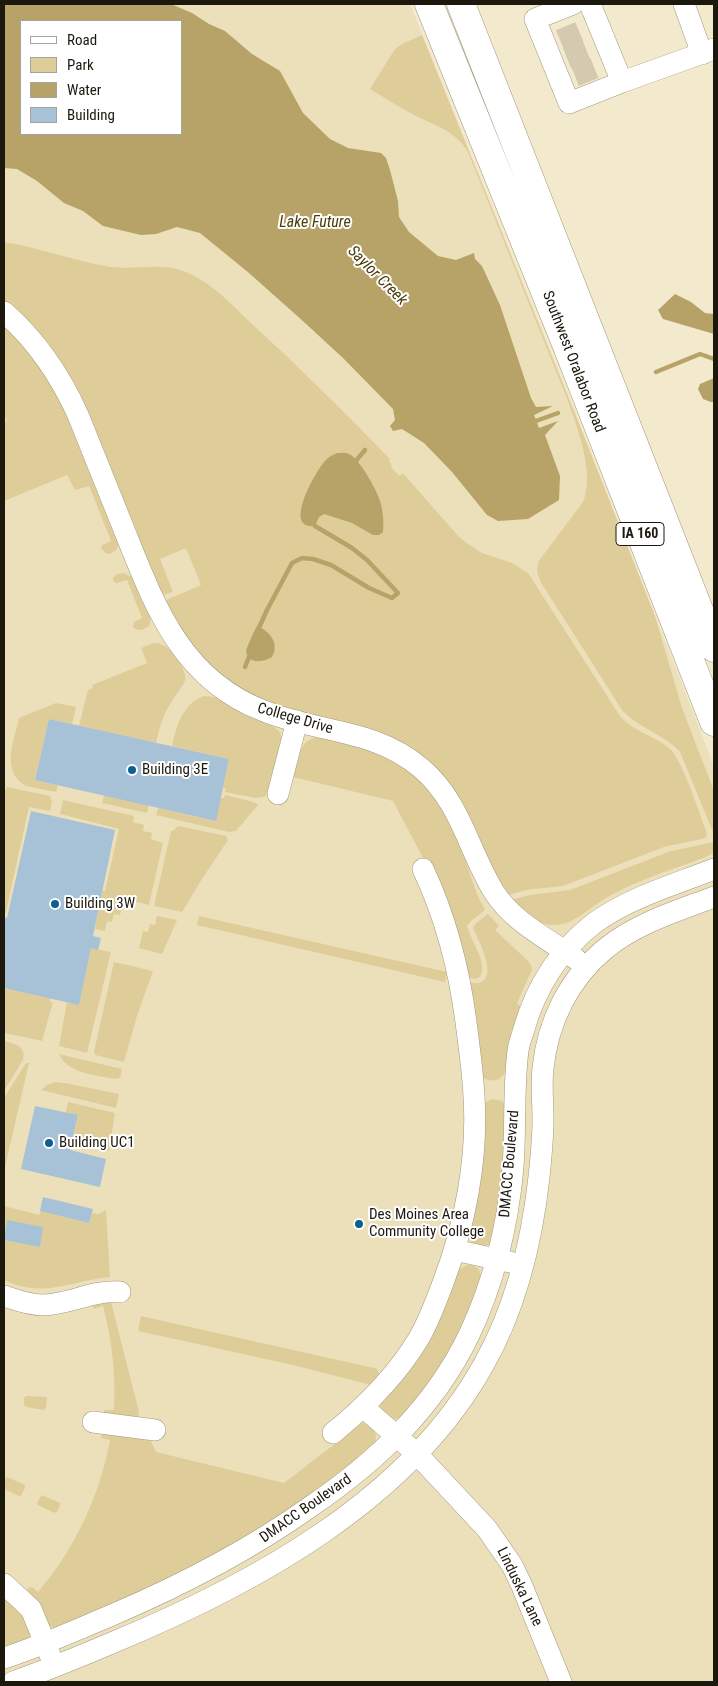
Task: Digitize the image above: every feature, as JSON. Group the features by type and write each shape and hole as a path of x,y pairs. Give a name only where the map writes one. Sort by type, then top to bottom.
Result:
{"main road":[{"name":"Southwest Oralabor Road","path":"429,4 567,346 714,722"},
{"name":"Southwest Oralabor Road","path":"460,4 714,648"}],"street":[{"path":"573,4 535,19 560,61 569,103 708,52 684,4"},
{"path":"590,4 602,44 622,82"},
{"name":"College Drive","path":"4,312 17,323 42,351 64,385 82,423 158,610 178,644 206,676 229,694 265,712 379,742 395,750 423,770 452,805 495,892 510,912 522,923 587,966"},
{"path":"278,794 297,721"},
{"path":"333,1434 363,1407 388,1379 419,1338 431,1313 454,1250 471,1166 474,1098 464,1004 448,932 439,905 423,869"},
{"name":"DMACC Boulevard","path":"4,1658 160,1595 243,1552 284,1526 343,1484 398,1436 430,1400 455,1361 474,1324 498,1259 513,1168 518,1048 530,1006 550,970 565,951 593,925 611,912 652,893 714,869"},
{"name":"DMACC Boulevard","path":"13,1682 55,1667 167,1620 256,1575 344,1516 417,1454 448,1418 485,1362 514,1295 523,1265 532,1222 539,1173 543,1123 543,1071 547,1044 550,1030 566,995 587,966 608,947 627,934 664,917 714,898"},
{"path":"454,1250 523,1265"},
{"path":"4,1296 20,1302 41,1305 91,1294 120,1292"},
{"name":"Linduska Lane","path":"363,1407 417,1454 487,1529 516,1572 534,1612 561,1682"},
{"path":"93,1422 155,1430"},
{"path":"4,1584 31,1609 55,1667"}],"shaded area":[{"name":"Des Moines Area Community College","path":"4,4 410,4 573,407 714,766 714,1682 4,1682"},
{"path":"675,294 691,302 705,313 714,314 714,334 663,319 658,310"},
{"path":"714,378 714,402 711,402 703,399 698,389 700,384"}],"green space":[{"path":"422,35 655,616 682,708 714,791 714,832 680,752 666,740 636,722 622,710 540,581 537,571 538,562 583,502 587,478 584,452 568,401 468,152 457,138 451,134 408,112 370,89 395,49"},
{"path":"4,242 111,267 168,267 177,269 195,276 221,294 390,459 391,467 399,476 403,473 459,537 482,553 512,563 528,573 620,716 631,726 669,748 674,754 690,788 707,833 706,838 664,847 563,886 526,890 505,896 439,779 284,712 213,675 162,602 201,585 186,548 160,559 173,592 160,596 85,412 4,302"},
{"path":"4,324 24,344 58,393 119,543 116,550 112,553 107,554 101,548 102,545 111,541 89,486 75,490 67,475 4,501 4,422 7,421 4,413"},
{"path":"124,573 135,579 151,617 149,626 143,629 136,630 133,627 134,622 142,618 127,580 114,582 113,578 117,574"},
{"path":"154,643 167,647 180,663 185,676 183,686 164,715 156,743 79,726 88,690 93,688 92,685 147,663 141,648"},
{"path":"204,696 215,697 241,713 271,725 279,731 282,738 270,790 264,797 255,798 225,792 226,789 223,788 229,759 172,746 182,716 191,704"},
{"path":"56,703 76,707 72,724 49,719 35,780 58,785 56,792 26,786 18,780 13,772 11,755 19,718"},
{"path":"318,737 363,749 383,756 400,765 430,791 443,810 455,832 476,891 485,910 467,926 482,965 480,977 475,979 466,977 442,898 393,801 293,777 303,746"},
{"path":"7,787 50,796 52,802 50,811 29,807 4,914 4,793"},
{"path":"104,795 149,805 147,813 102,803"},
{"path":"225,795 254,802 258,805 236,831 229,832 156,815 158,808 215,821 220,798 224,798"},
{"path":"63,800 134,816 133,822 144,825 143,831 152,833 151,839 163,843 149,905 129,900 127,907 122,906 120,915 114,914 112,922 107,921 105,931 95,929 102,891 105,891 119,829 60,814"},
{"path":"178,826 226,836 228,840 182,912 154,906 171,831"},
{"path":"714,842 714,852 706,857 648,878 620,891 564,924 552,925 540,922 510,900 530,895 570,890 671,851"},
{"path":"488,914 499,926 495,930 527,960 532,970 517,1003 521,1007 506,1071 502,1077 496,1080 482,1077 467,982 478,983 485,979 487,973 484,954 473,928 475,924"},
{"path":"157,916 177,920 162,954 139,948 143,931 148,932 150,924 155,925"},
{"path":"199,916 447,972 445,982 197,925"},
{"path":"91,948 111,952 87,1053 59,1046 67,1002 79,1004"},
{"path":"114,962 153,971 137,1016 124,1062 95,1055 94,1052"},
{"path":"4,988 50,998 50,1002 53,1002 42,1041 4,1033"},
{"path":"4,1041 19,1046 24,1055 23,1060 4,1091 5,1055"},
{"path":"59,1054 122,1069 120,1078 115,1079 76,1070 63,1061"},
{"path":"26,1063 29,1063 4,1168 4,1098"},
{"path":"55,1082 119,1094 116,1108 41,1090"},
{"path":"492,1099 502,1101 507,1109 500,1202 490,1244 485,1246 472,1243 468,1233 482,1107"},
{"path":"68,1102 115,1113 109,1151 74,1144 75,1140 73,1140 78,1116 66,1112"},
{"path":"4,1206 39,1215 40,1211 89,1223 92,1213 98,1214 106,1210 110,1277 45,1288 32,1288 4,1280 4,1240 40,1246 43,1227 7,1221 4,1239"},
{"path":"467,1265 475,1266 479,1270 481,1285 445,1362 401,1418 393,1419 380,1408 381,1403 458,1270"},
{"path":"111,1302 139,1412 138,1417 103,1414 105,1410 114,1410 113,1358 103,1306 94,1309 91,1304"},
{"path":"141,1316 374,1368 377,1369 380,1376 371,1385 293,1365 138,1331"},
{"path":"26,1396 47,1397 46,1408 43,1410 26,1407 24,1405 24,1398"},
{"path":"362,1423 369,1425 373,1429 376,1441 317,1494 181,1577 54,1628 48,1625 27,1591 29,1587 38,1592 63,1558 84,1520 93,1501 106,1461 110,1440 101,1438 102,1433 151,1441 156,1452 284,1483"},
{"path":"7,1477 25,1485 21,1496 4,1489 4,1480"},
{"path":"42,1495 60,1503 57,1512 55,1513 38,1505 37,1502"},
{"path":"4,1593 21,1609 31,1634 28,1638 4,1649"}],"water":[{"name":"Lake Future","path":"4,4 171,4 225,31 252,54 280,71 303,113 330,139 348,148 381,153 386,158 398,201 399,217 409,232 438,256 456,260 474,253 475,259 482,266 500,305 531,398 536,407 553,406 534,415 539,428 558,421 545,435 560,476 559,500 528,519 498,521 487,515 452,472 424,443 402,429 393,431 390,426 395,420 393,409 344,359 249,273 200,233 177,227 156,234 141,235 103,226 83,211 64,203 37,181 17,169 4,168"},
{"path":"337,453 346,453 353,457 372,484 381,504 383,514 383,532 379,535 373,535 352,523 324,514 319,517 315,526 306,525 301,519 304,500 314,477 325,461"},
{"path":"257,626 270,635 275,647 272,657 261,661 250,659 246,651"}],"building":[{"name":"Building 3E","path":"49,719 229,759 216,821 35,780"},
{"name":"Building 3W","path":"31,811 115,830 93,936 101,938 98,950 91,948 79,1005 4,988 4,917 7,918"},
{"name":"Building UC1","path":"35,1106 78,1115 70,1150 106,1159 100,1187 21,1169"},
{"path":"43,1197 93,1209 89,1223 40,1211"},
{"path":"7,1220 43,1227 40,1247 4,1240"}],"waterway":[{"name":"Saylor Creek","path":"656,372 700,354 714,359"},
{"name":"Saylor Creek","path":"531,420 536,421 558,413"},
{"path":"354,463 365,450"},
{"path":"258,630 292,563 302,558 313,559 331,565 369,588 392,598 398,593 367,560 352,548 315,526 313,522"},
{"path":"245,667 251,652"}],"tunnel":[{"path":"560,40 591,27"},
{"path":"567,58 598,46"},
{"path":"575,76 605,64"}],"place":[{"name":"Building 3E","path":"132,770"},
{"name":"Building 3W","path":"55,904"},
{"name":"Building UC1","path":"49,1143"},
{"name":"Des Moines Area Community College","path":"359,1224"}]}
